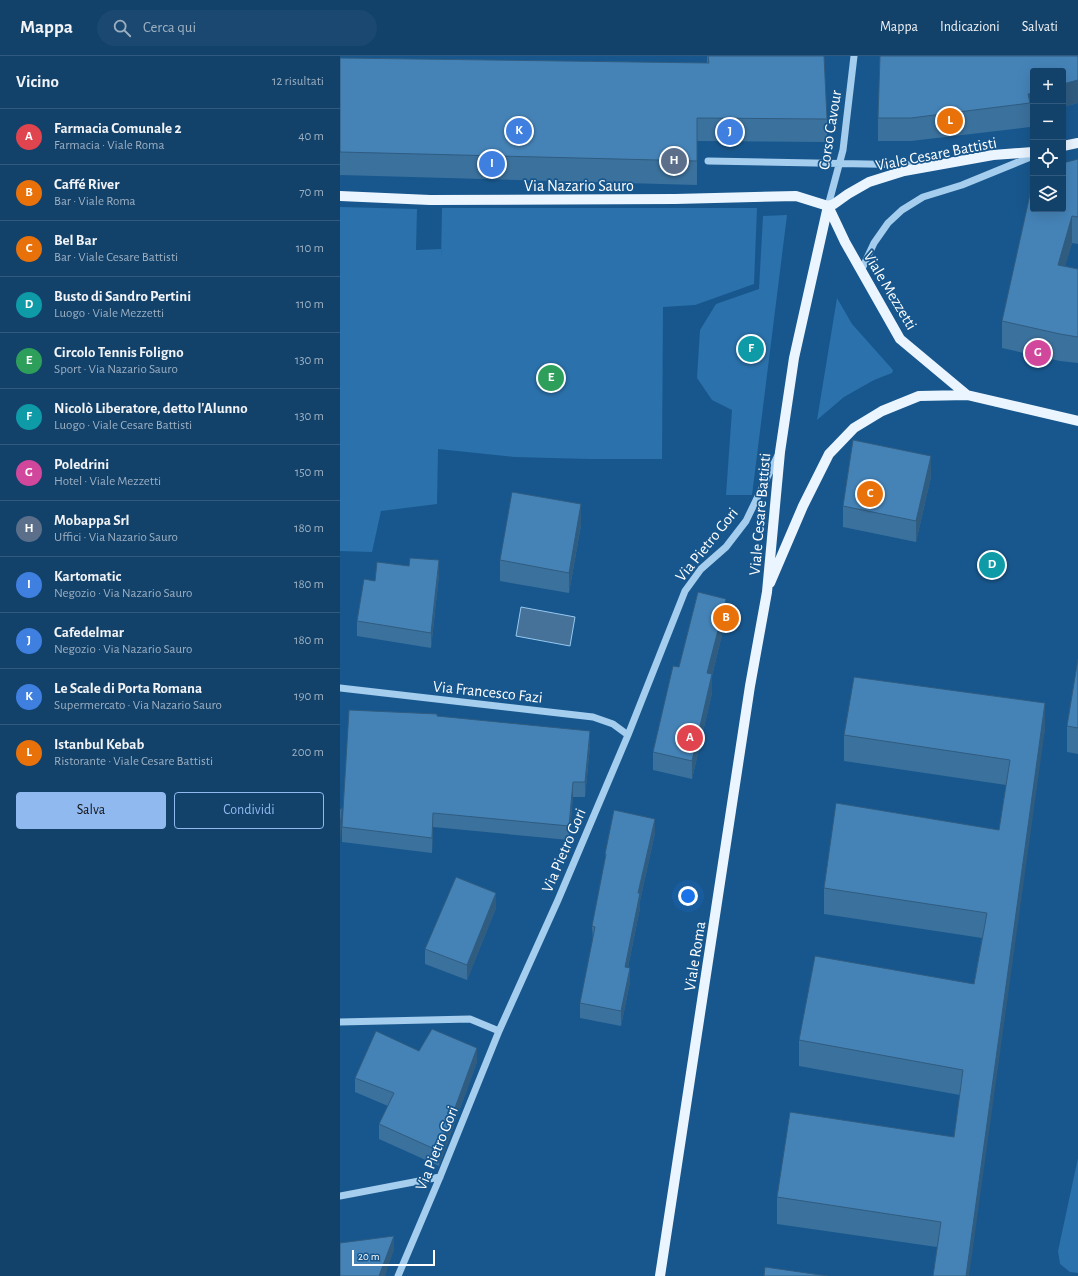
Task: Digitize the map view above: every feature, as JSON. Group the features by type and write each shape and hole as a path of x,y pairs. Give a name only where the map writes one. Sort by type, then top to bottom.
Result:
{"main road":[{"path":"1066,145 1078,143"},
{"name":"Viale Cesare Battisti","path":"766,592 780,452 794,358 828,206 834,204 869,182 904,171 993,155 1030,152"},
{"name":"Via Nazario Sauro","path":"340,196 430,200 675,200 796,196 828,206"},
{"name":"Viale Mezzetti","path":"828,206 845,242 900,339 967,395 1078,421"},
{"name":"Viale Cesare Battisti","path":"766,592 803,506 829,454 854,428 882,411 919,396 967,395"},
{"name":"Viale Roma","path":"660,1276 750,686 766,592"}],"street":[{"name":"Corso Cavour","path":"828,206 843,150 854,56"},
{"name":"Viale Cesare Battisti","path":"861,271 874,243 888,223 902,210 923,197 962,185 1030,157"},
{"path":"708,161 935,166"},
{"name":"Via Pietro Gori","path":"398,1276 499,1031 558,900 628,735 685,592 701,569 726,547 746,521 780,452"},
{"name":"Via Francesco Fazi","path":"340,688 593,717 613,724 628,735"},
{"path":"340,1022 470,1019 499,1031"},
{"path":"340,1196 440,1177"}],"shaded area":[{"path":"340,207 417,209 416,250 441,249 441,260 442,208 757,208 754,284 695,305 663,307 662,459 514,457 438,449 437,504 381,511 372,552 340,551"},
{"path":"787,215 752,495 726,495 732,410 712,400 697,378 700,330 716,304 759,289 763,216"},
{"path":"837,298 852,324 893,370 892,373 874,380 844,397 817,420"},
{"path":"521,607 575,617 570,646 516,636"},
{"path":"1078,1158 1078,1273 1070,1272 1060,1264 1058,1251"}],"building":[{"path":"708,56 824,56 827,119 697,118 697,161 340,152 340,58 709,63"},
{"path":"880,56 1078,56 1078,80 1066,83 1066,68 1030,68 1030,94 1028,94 1030,103 911,118 878,118"},
{"path":"1078,159 1078,217 1072,216 1058,265 1078,269 1078,337 1002,321 1030,195 1030,212 1066,212 1066,162"},
{"path":"853,440 931,456 916,521 843,506"},
{"path":"512,492 581,504 569,573 500,560"},
{"path":"410,558 439,560 431,633 357,621 364,579 375,581 377,562 409,566"},
{"path":"698,592 726,599 707,673 712,674 692,761 653,752 673,666 679,667"},
{"path":"1078,659 1078,728 1067,726"},
{"path":"854,677 1045,703 966,1276 933,1276 941,1222 777,1197 790,1112 954,1137 963,1070 799,1040 815,956 974,984 987,913 824,888 836,803 999,830 1010,760 844,735"},
{"path":"349,710 437,714 437,716 590,731 585,782 573,782 569,826 433,813 432,838 342,827"},
{"path":"340,809 342,809 340,827"},
{"path":"614,810 655,819 638,893 640,893 625,967 630,968 621,1011 580,1003 595,927 592,926"},
{"path":"456,877 496,893 467,965 425,949"},
{"path":"432,1029 477,1048 439,1151 379,1124 394,1093 355,1078 376,1031 419,1051"},
{"path":"394,1236 379,1276 340,1276 340,1243"},
{"path":"765,1267 828,1276 764,1276"}],"place":[{"name":"Istanbul Kebab","path":"950,121"},
{"name":"Le Scale di Porta Romana","path":"519,131"},
{"name":"Cafedelmar","path":"730,132"},
{"name":"Mobappa Srl","path":"674,161"},
{"name":"Kartomatic","path":"492,164"},
{"name":"Nicolò Liberatore, detto l'Alunno","path":"751,349"},
{"name":"Poledrini","path":"1038,353"},
{"name":"Circolo Tennis Foligno","path":"551,378"},
{"name":"Bel Bar","path":"870,494"},
{"name":"Busto di Sandro Pertini","path":"992,565"},
{"name":"Caffé River","path":"726,618"},
{"name":"Farmacia Comunale 2","path":"690,738"}]}
